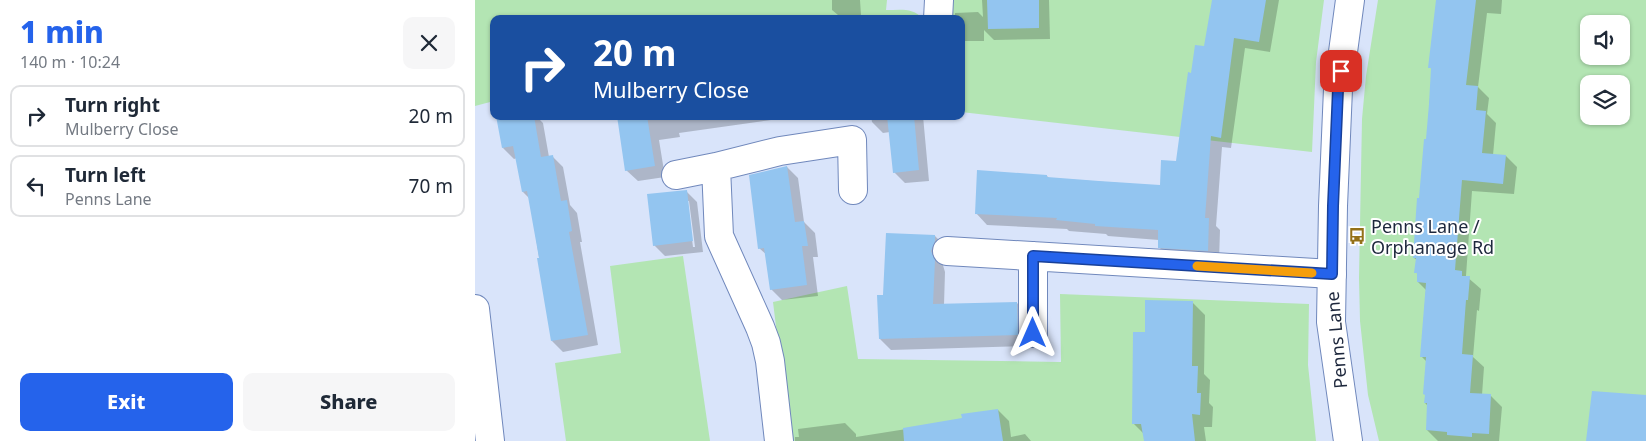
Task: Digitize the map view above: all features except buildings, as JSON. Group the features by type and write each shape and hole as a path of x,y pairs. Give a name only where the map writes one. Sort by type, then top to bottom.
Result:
{"street":[{"path":"933,0 939,0 938,15"},
{"name":"Penns Lane","path":"1348,441 1331,322 1338,89 1350,0"},
{"path":"676,175 780,151 852,140 853,190"},
{"path":"716,167 719,236 761,327 766,343 770,361 779,441"},
{"path":"947,251 1332,274"},
{"path":"1033,256 1033,333"},
{"path":"475,309 490,441"}],"green space":[{"path":"475,0 887,0 886,10 911,11 919,15 490,15 490,102 475,106"},
{"path":"952,0 1324,0 1316,62 1312,152 965,112 965,15 952,15"},
{"path":"1378,0 1646,0 1646,441 1379,441 1368,395 1360,321 1362,119 1366,76"},
{"path":"683,256 710,441 566,441 555,363 621,353 610,266"},
{"path":"847,286 858,359 1061,362 1060,294 1309,304 1308,365 1316,441 790,441 773,302"}],"slow traffic":[{"path":"1197,266 1312,273"}],"place":[{"name":"Penns Lane / Orphanage Rd","path":"1357,236"}],"route":[{"path":"1033,333 1033,256 1332,274 1338,89 1341,71"}]}
